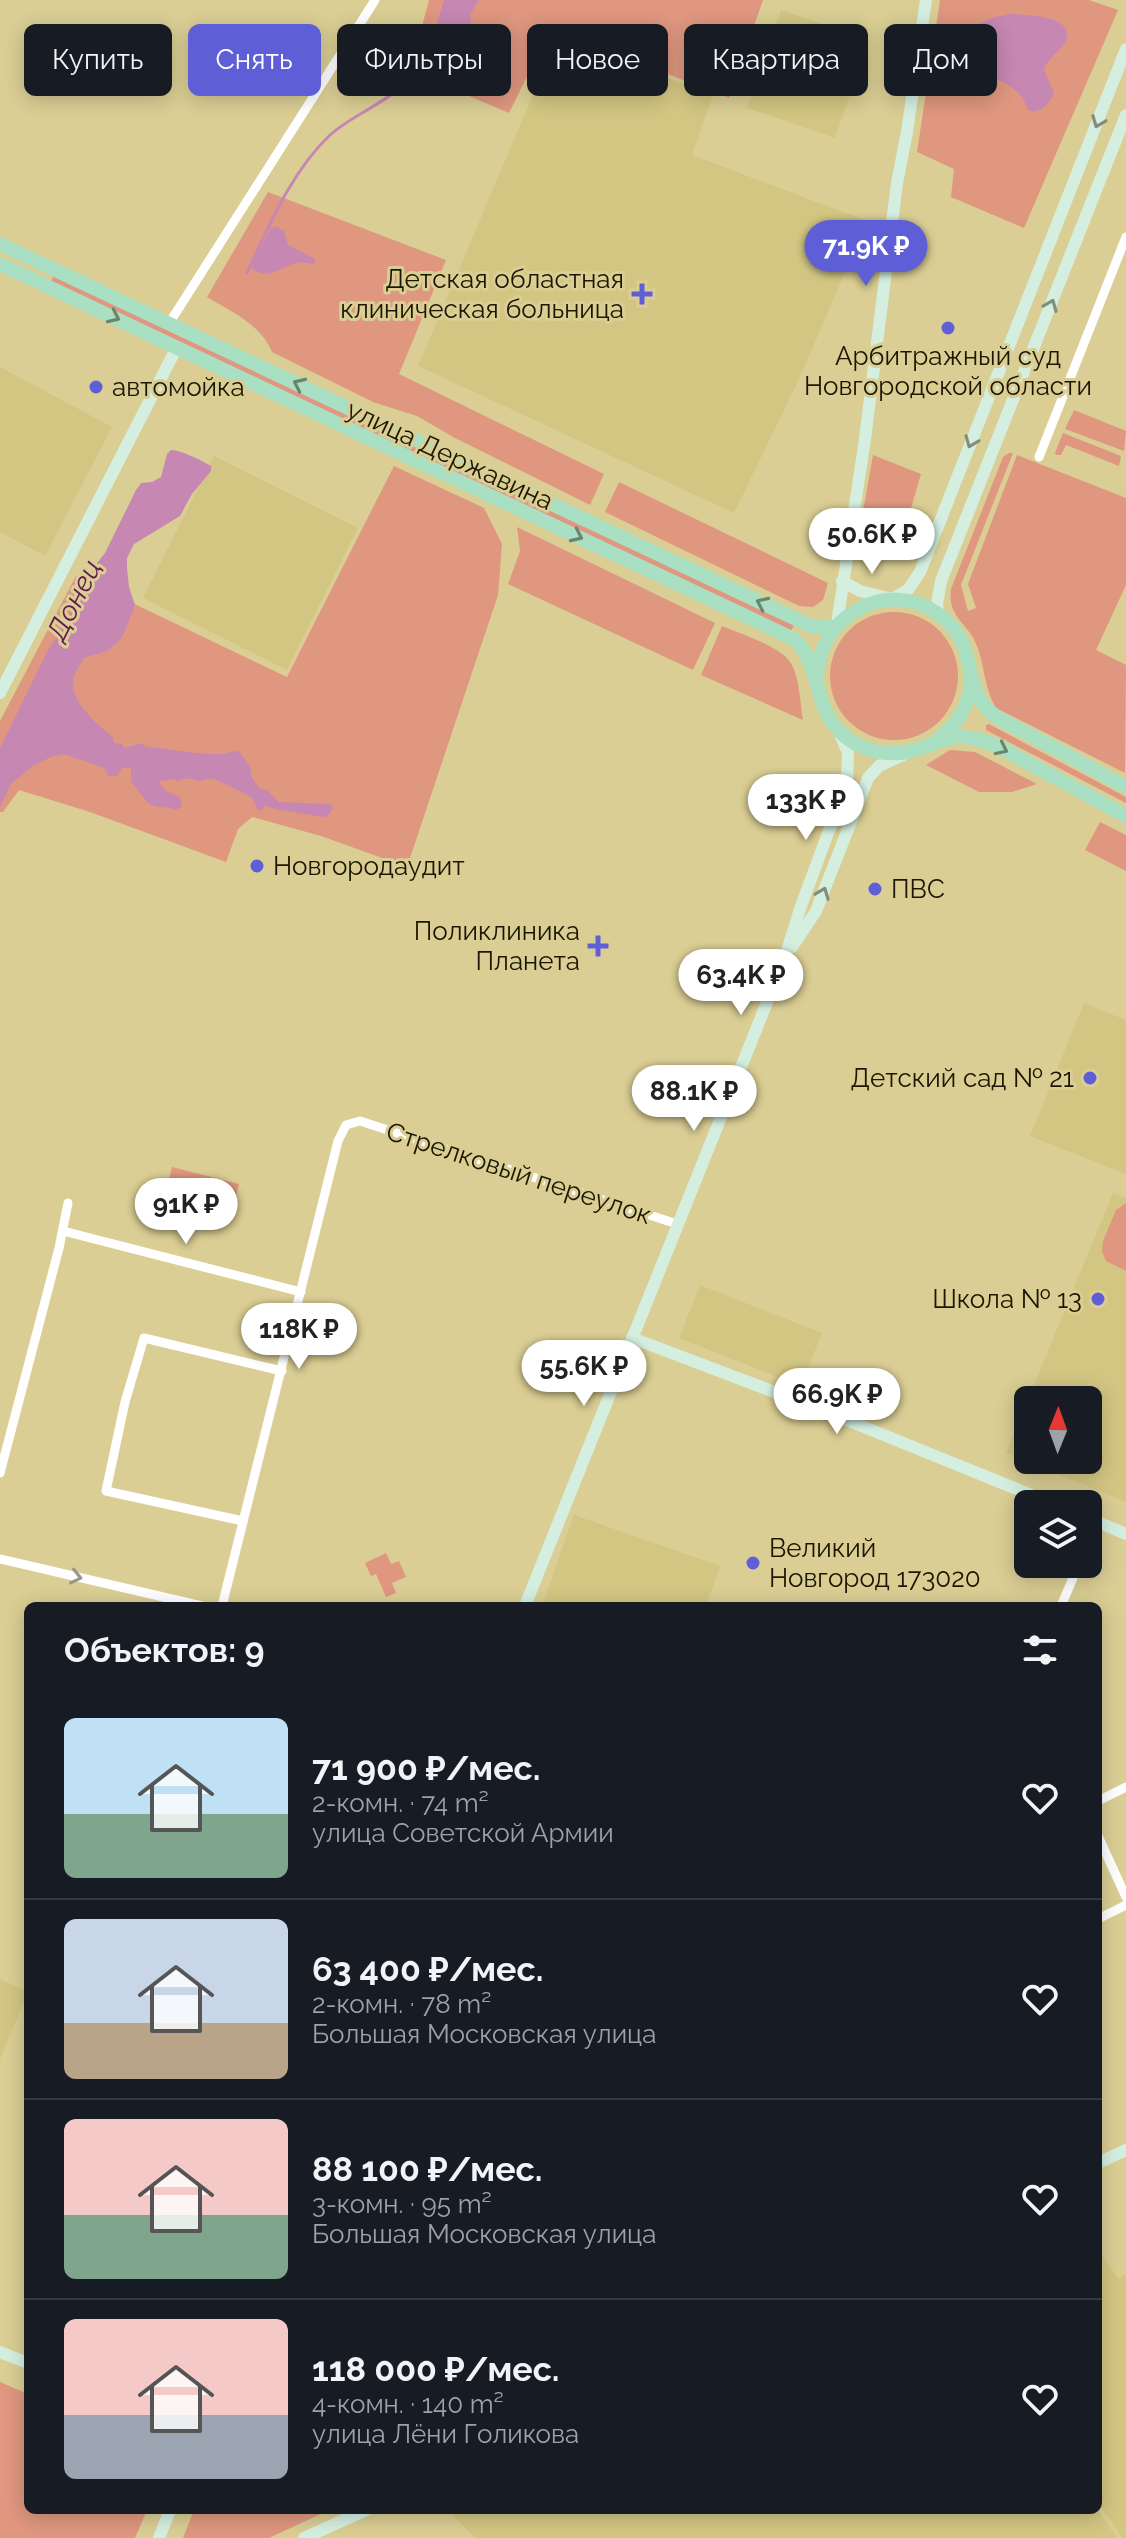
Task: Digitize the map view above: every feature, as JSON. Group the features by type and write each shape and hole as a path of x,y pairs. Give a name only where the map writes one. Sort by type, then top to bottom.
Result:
{"main road":[{"name":"улица Державина","path":"0,244 811,626 836,625"},
{"name":"улица Державина","path":"0,264 794,639 809,657 819,695 831,721 854,742 868,749 883,753 920,748 955,737 976,738 999,747 1126,816"},
{"path":"836,625 864,605 892,599 920,604 938,613 958,633 969,658 979,697 987,709 1126,787"},
{"name":"улица Державина","path":"819,695 817,666 836,625"},
{"path":"920,748 952,728 970,687 971,671"}],"street":[{"path":"170,322 375,0"},
{"path":"836,625 865,439 897,183 926,0"},
{"path":"842,581 860,591 892,599 908,590 920,572 1126,49"},
{"path":"938,613 941,581 1126,115"},
{"path":"1039,457 1126,237"},
{"path":"43,284 51,267"},
{"path":"0,693 177,347"},
{"path":"527,1602 784,960 847,782 849,760 845,745 831,721"},
{"path":"784,960 816,911 868,778 879,766 920,748"},
{"name":"Стрелковый переулок","path":"301,1292 340,1134 346,1125 360,1121 677,1224"},
{"path":"0,1473 68,1203"},
{"path":"63,1231 301,1292 223,1602"},
{"path":"243,1521 106,1491 125,1402 144,1338 282,1371"},
{"path":"632,1338 1019,1490"},
{"path":"1102,1524 1126,1534"},
{"path":"0,1559 185,1602"},
{"path":"1063,1602 1073,1578"},
{"path":"1102,1799 1126,1787"},
{"path":"1102,1845 1126,1897"},
{"path":"1102,1917 1126,1905"},
{"path":"1102,2161 1126,2150"},
{"path":"0,2352 24,2361"},
{"path":"159,2538 168,2514"},
{"path":"304,2538 357,2514"}],"shaded area":[{"path":"429,0 763,0 755,24 684,24 684,80 668,74 668,24 527,24 527,77 509,113 469,96 511,96 511,24 423,24"},
{"path":"444,0 479,0 470,14 471,24 437,24"},
{"path":"940,0 1089,0 1118,10 1024,228 951,197 954,169 917,152 925,96 997,96 997,24 936,24"},
{"path":"781,10 822,24 776,24"},
{"path":"1011,14 1047,18 1056,21 1067,32 1064,44 1044,70 1054,93 1047,104 1037,111 1028,110 1018,93 997,80 997,24 980,24"},
{"name":"Детская областная клиническая больница","path":"668,78 684,84 684,96 713,96 692,155 867,221 800,377 734,513 418,366 533,96 668,96"},
{"path":"751,96 850,96 835,138 747,108"},
{"path":"268,192 446,260 399,374 604,474 590,505 417,416 373,402 272,352 253,326 207,297"},
{"path":"276,226 284,231 288,245 315,259 314,265 297,263 269,273 252,269 271,228"},
{"path":"55,274 794,625 791,631 51,281"},
{"path":"0,367 112,427 45,556 0,532"},
{"path":"1074,410 1126,431 1124,451 1065,429"},
{"path":"1063,433 1121,456 1119,466 1066,445 1061,455 1056,455"},
{"path":"171,450 203,461 211,466 211,471 192,494 180,516 134,544 127,558 127,568 135,605 120,640 107,651 84,658 74,678 76,697 116,744 121,743 125,748 142,743 146,747 209,754 239,751 259,788 267,790 279,802 330,804 333,807 330,814 324,817 265,805 259,811 250,796 212,779 160,781 166,791 180,797 182,807 176,810 154,806 131,782 131,768 122,768 117,776 108,776 102,767 64,754 33,766 11,784 0,807 0,748 47,652 105,553 136,490 141,483 161,477"},
{"path":"1013,453 961,585 968,611 976,608 968,584 1017,455 1126,498 1126,585 1096,650 1126,665 1125,773 996,708 977,646 952,607 951,589 1003,457"},
{"path":"873,455 921,474 901,542 857,546"},
{"path":"214,456 358,528 287,670 143,598"},
{"path":"394,466 484,508 502,544 498,595 407,867 321,836 252,817 238,829 226,862 90,812 19,790 0,812 0,721 76,576 287,677"},
{"path":"619,482 828,583 823,600 813,607 799,606 605,512"},
{"path":"517,527 715,623 693,670 508,584 520,551"},
{"path":"894,612 918,617 939,631 953,652 958,676 953,700 939,721 918,735 894,740 870,735 849,721 835,700 830,676 835,652 849,631 870,617"},
{"path":"722,626 761,642 787,658 797,678 803,720 701,675"},
{"path":"989,724 1126,797 1126,803 986,730"},
{"path":"950,750 975,752 1037,784 1012,792 979,792 926,765"},
{"path":"1100,822 1126,835 1126,871 1085,850"},
{"name":"Детский сад № 21","path":"1084,1003 1126,1020 1126,1174 1030,1136"},
{"path":"172,1167 239,1184 233,1209 166,1191"},
{"name":"Школа № 13","path":"1113,1193 1126,1198 1126,1502 1057,1474 1102,1474 1102,1386 1034,1386"},
{"path":"1126,1203 1126,1271 1106,1261 1102,1251 1116,1210"},
{"path":"700,1285 822,1333 801,1386 679,1338"},
{"name":"Школа № 13","path":"1014,1434 1014,1456 1006,1453"},
{"path":"574,1515 720,1566 707,1602 543,1602"},
{"path":"386,1553 391,1564 399,1561 406,1577 392,1583 396,1593 386,1597 376,1574 371,1576 365,1563"},
{"path":"0,1979 24,1990 24,2002 0,2059"},
{"path":"1102,2256 1118,2278 1126,2274 1126,2538 1102,2509"},
{"path":"0,2382 24,2392 24,2514 145,2514 135,2538 0,2538"},
{"path":"192,2514 321,2514 269,2538 183,2538"},
{"path":"452,2514 1101,2514 1117,2538 475,2538"}],"waterway":[{"name":"Донец","path":"247,273 282,200 316,150 338,129 389,96"}],"place":[{"name":"Детская областная клиническая больница","path":"642,294"},
{"name":"Арбитражный суд Новгородской области","path":"948,328"},
{"name":"автомойка","path":"96,387"},
{"name":"Новгородаудит","path":"257,866"},
{"name":"ПВС","path":"875,889"},
{"name":"Поликлиника Планета","path":"598,946"},
{"name":"Детский сад № 21","path":"1090,1078"},
{"name":"Школа № 13","path":"1098,1299"},
{"name":"Великий Новгород 173020","path":"753,1563"}]}
